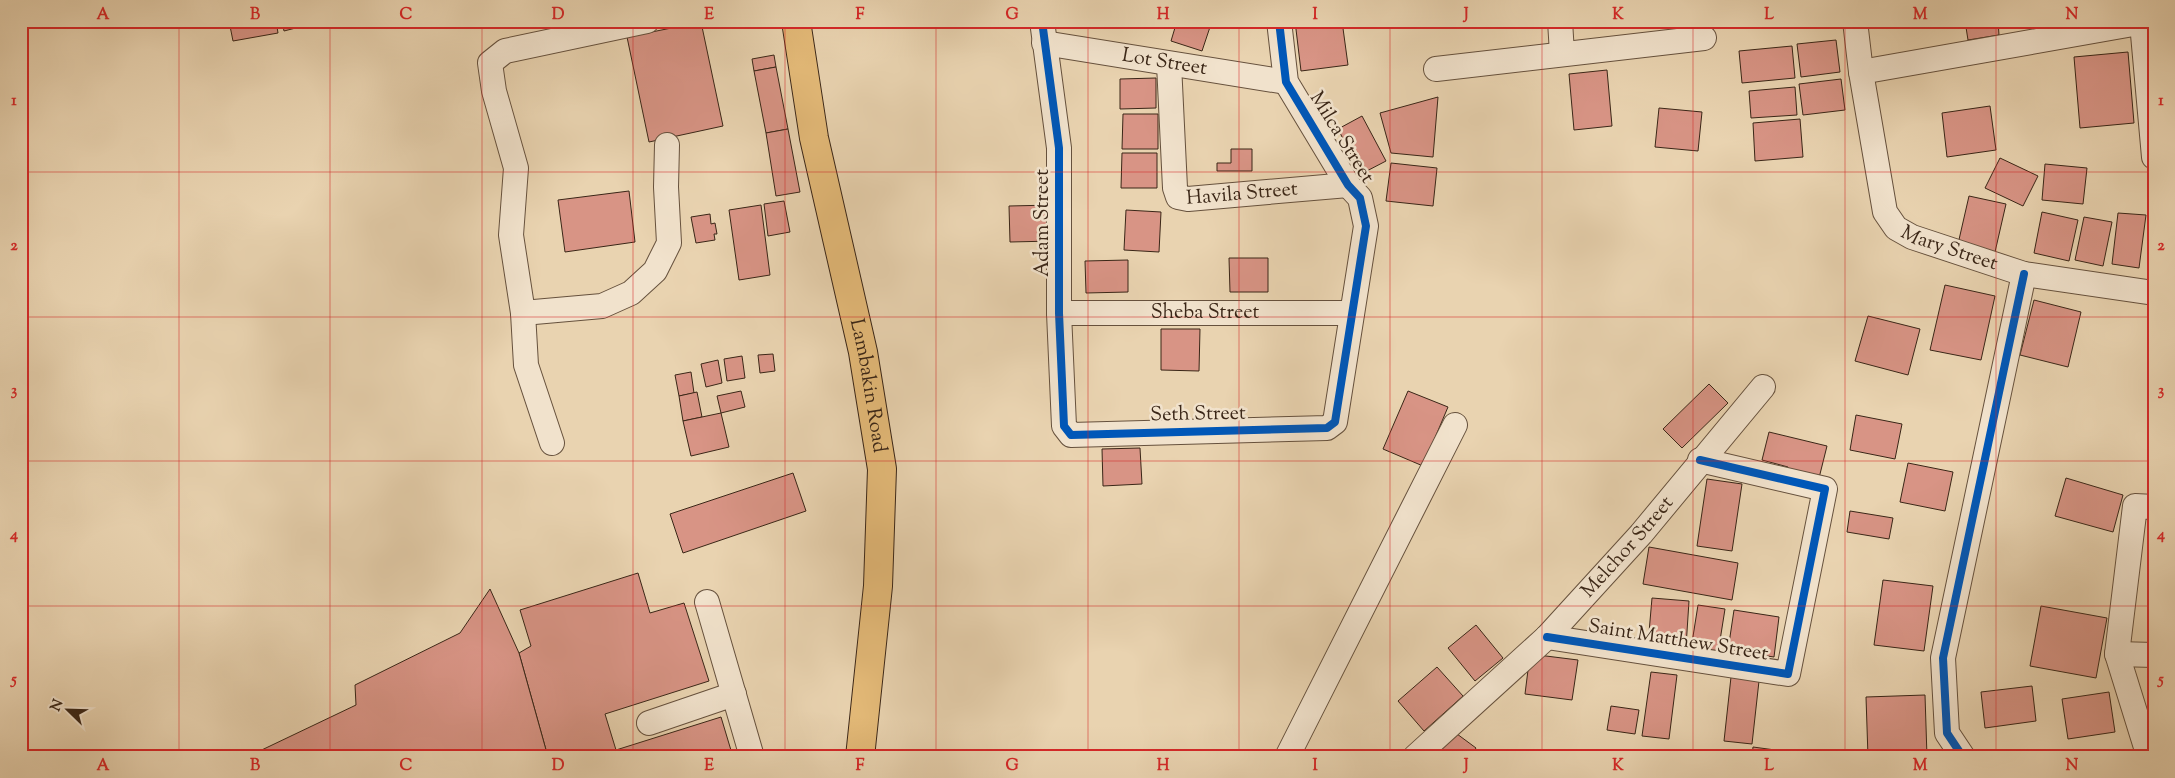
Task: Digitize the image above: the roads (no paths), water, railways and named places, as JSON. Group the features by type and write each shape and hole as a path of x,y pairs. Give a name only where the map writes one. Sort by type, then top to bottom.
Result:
{"main road":[{"name":"Lambakin Road","path":"796,21 814,138 863,352 882,469 878,586 860,757"}],"street":[{"path":"552,443 526,365 523,313 512,236 516,168 494,91 490,63 505,51 646,21"},
{"name":"Milca Street","path":"1279,21 1286,82 1348,185 1360,198 1366,226 1335,422"},
{"path":"1560,21 1562,54"},
{"name":"Mary Street","path":"1855,21 1861,72 1885,212 1896,228 1912,237 2024,274 2154,293"},
{"path":"1861,72 2146,22 2154,157"},
{"name":"Lot Street","path":"1043,32 1168,64 1286,82"},
{"name":"Adam Street","path":"1043,32 1059,148 1059,313 1064,426"},
{"path":"1436,69 1704,38"},
{"name":"Havila Street","path":"1168,64 1174,188 1178,197 1188,199 1348,185"},
{"path":"523,313 602,306 631,294 655,272 670,243 666,187 667,145"},
{"path":"1963,757 1947,733 1943,658 2024,274"},
{"name":"Sheba Street","path":"1059,313 1352,313"},
{"name":"Melchor Street","path":"1415,757 1547,637 1641,534 1700,460 1763,387"},
{"name":"Seth Street","path":"1064,426 1071,434 1327,428 1335,422"},
{"path":"1287,757 1456,425"},
{"name":"Saint Matthew Street","path":"1547,637 1788,674 1826,489 1700,460"},
{"path":"2149,757 2117,654 2135,506 2154,507"},
{"path":"707,602 752,757"},
{"path":"2117,654 2154,656"},
{"path":"649,722 734,694"}]}
